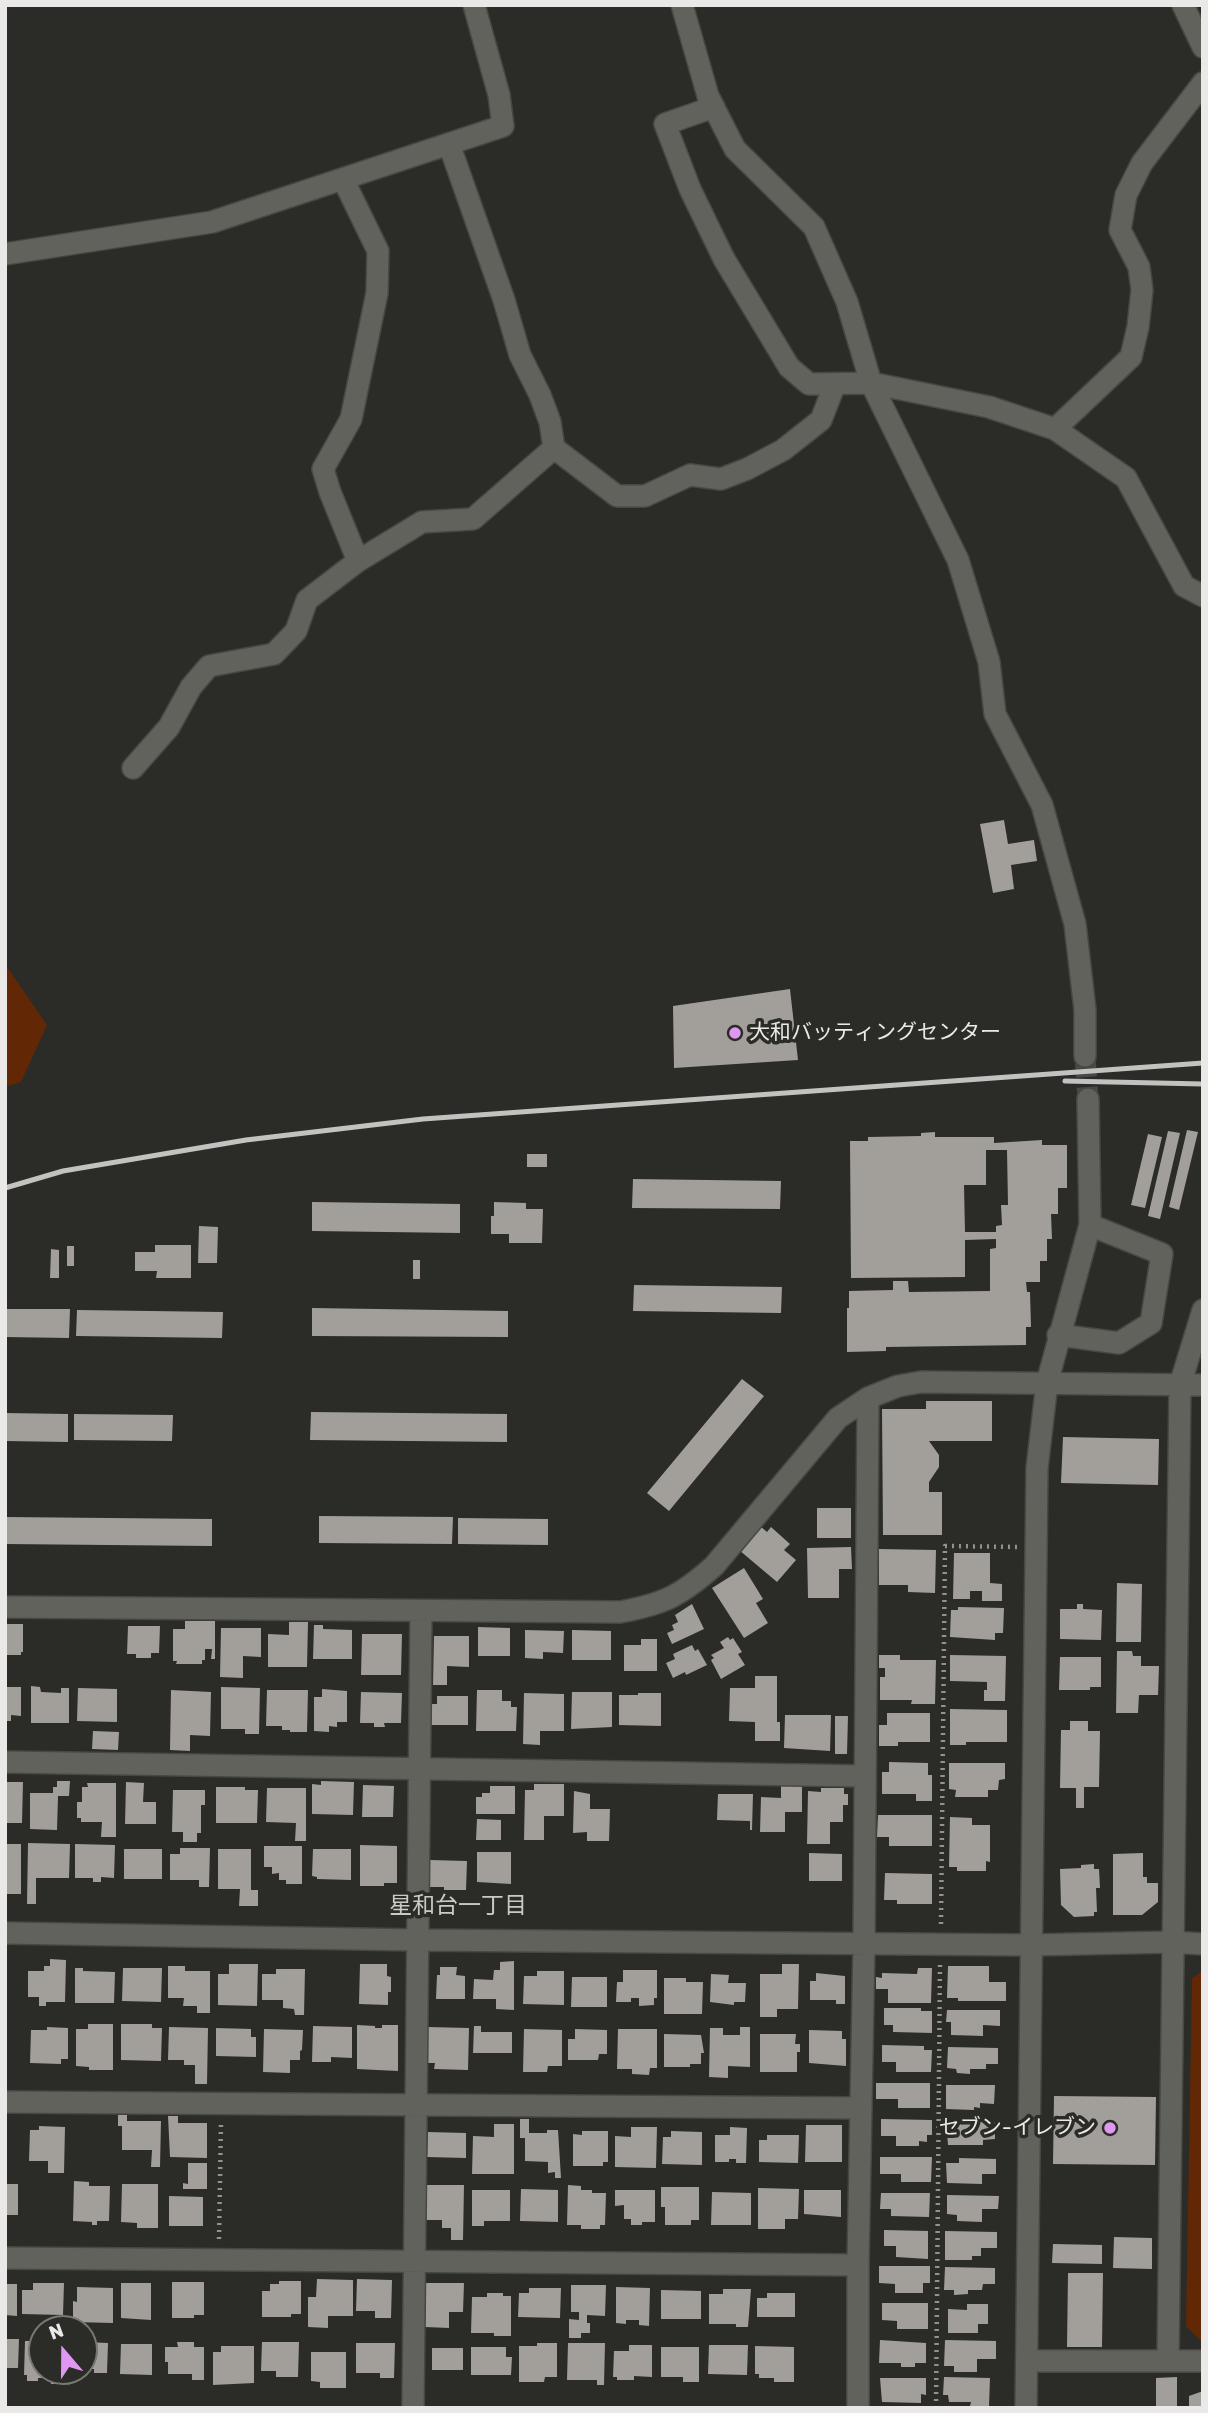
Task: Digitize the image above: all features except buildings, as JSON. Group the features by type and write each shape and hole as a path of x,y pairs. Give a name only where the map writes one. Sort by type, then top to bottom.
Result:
{"street":[{"path":"5,254 212,222 503,126 499,95 474,5"},
{"path":"682,5 708,96 735,149 814,227 847,302 871,383 958,560 989,662 995,714 1042,805 1075,924 1084,1010 1085,1056"},
{"path":"1183,5 1203,47"},
{"path":"1055,429 1131,357 1139,327 1142,290 1139,267 1120,230 1126,195 1142,163 1203,83"},
{"path":"714,107 665,124 690,189 724,259 789,367 809,384 871,383 989,407 1055,429 1126,478 1184,586 1203,596"},
{"path":"449,144 504,300 520,355 550,422 554,448 617,496 645,496 690,475 721,479 747,470 783,450 821,420 835,384"},
{"path":"343,179 378,251 377,293 351,419 323,469 358,561"},
{"path":"133,768 169,727 191,687 209,666 274,654 296,631 307,600 358,561 422,522 473,519 554,448"},
{"path":"1026,2408 1037,1468 1047,1383 1090,1225 1087,1099"},
{"path":"1058,1335 1119,1343 1151,1323 1163,1254 1090,1225"},
{"path":"1168,2360 1180,1385 1203,1310"},
{"path":"5,1606 620,1612 656,1605 691,1586 714,1566 838,1418 868,1398 898,1386 921,1382 1203,1385"},
{"path":"858,2408 868,1398"},
{"path":"413,2408 421,1612"},
{"path":"5,1762 865,1776"},
{"path":"5,1933 417,1940 1203,1944"},
{"path":"5,2102 861,2108"},
{"path":"5,2258 858,2265"},
{"path":"1027,2361 1203,2361"}],"path":[{"path":"218,2261 221,2103"}],"shaded area":[{"path":"5,964 47,1025 21,1082 5,1087"},
{"path":"1203,1971 1203,2343 1186,2326 1192,1978"}],"tunnel":[{"path":"1085,1056 1088,1099"}],"railway":[{"path":"5,1188 63,1171 246,1140 423,1119 1203,1063"},
{"path":"1065,1081 1203,1084"}],"place":[{"name":"大和バッティングセンター","path":"735,1033"},
{"name":"セブン-イレブン","path":"1110,2128"}],"district":[{"name":"星和台一丁目","path":"458,1906"}]}
